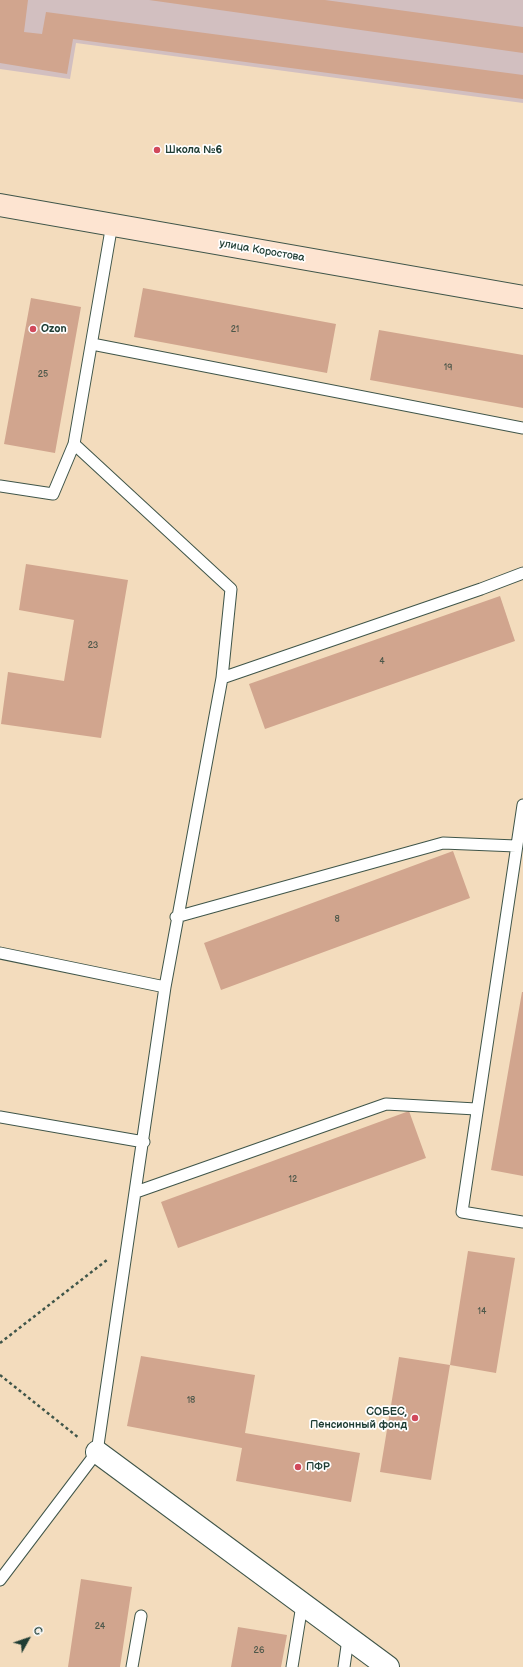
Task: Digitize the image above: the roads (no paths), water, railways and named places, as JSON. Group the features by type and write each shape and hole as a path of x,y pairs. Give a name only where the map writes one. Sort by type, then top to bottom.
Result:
{"street":[{"name":"улица Коростова","path":"0,205 523,297"},
{"path":"97,1452 348,1639 388,1667"}],"lane":[{"path":"0,486 53,494 74,444 112,224"},
{"path":"92,344 523,428"},
{"path":"0,1580 97,1452 144,1142 176,917 222,678 231,589 74,444"},
{"path":"222,678 481,589 523,573"},
{"path":"523,805 476,1109 462,1212 523,1222"},
{"path":"176,917 443,843 516,846"},
{"path":"0,953 165,987"},
{"path":"136,1192 386,1104 476,1109"},
{"path":"0,1117 144,1142"},
{"path":"292,1667 302,1605"},
{"path":"132,1667 141,1616"},
{"path":"344,1667 348,1639"}],"place":[{"name":"Школа №6","path":"157,150"},
{"name":"Ozon","path":"33,329"},
{"name":"СОБЕС, Пенсионный фонд","path":"415,1418"},
{"name":"ПФР","path":"298,1467"}]}
